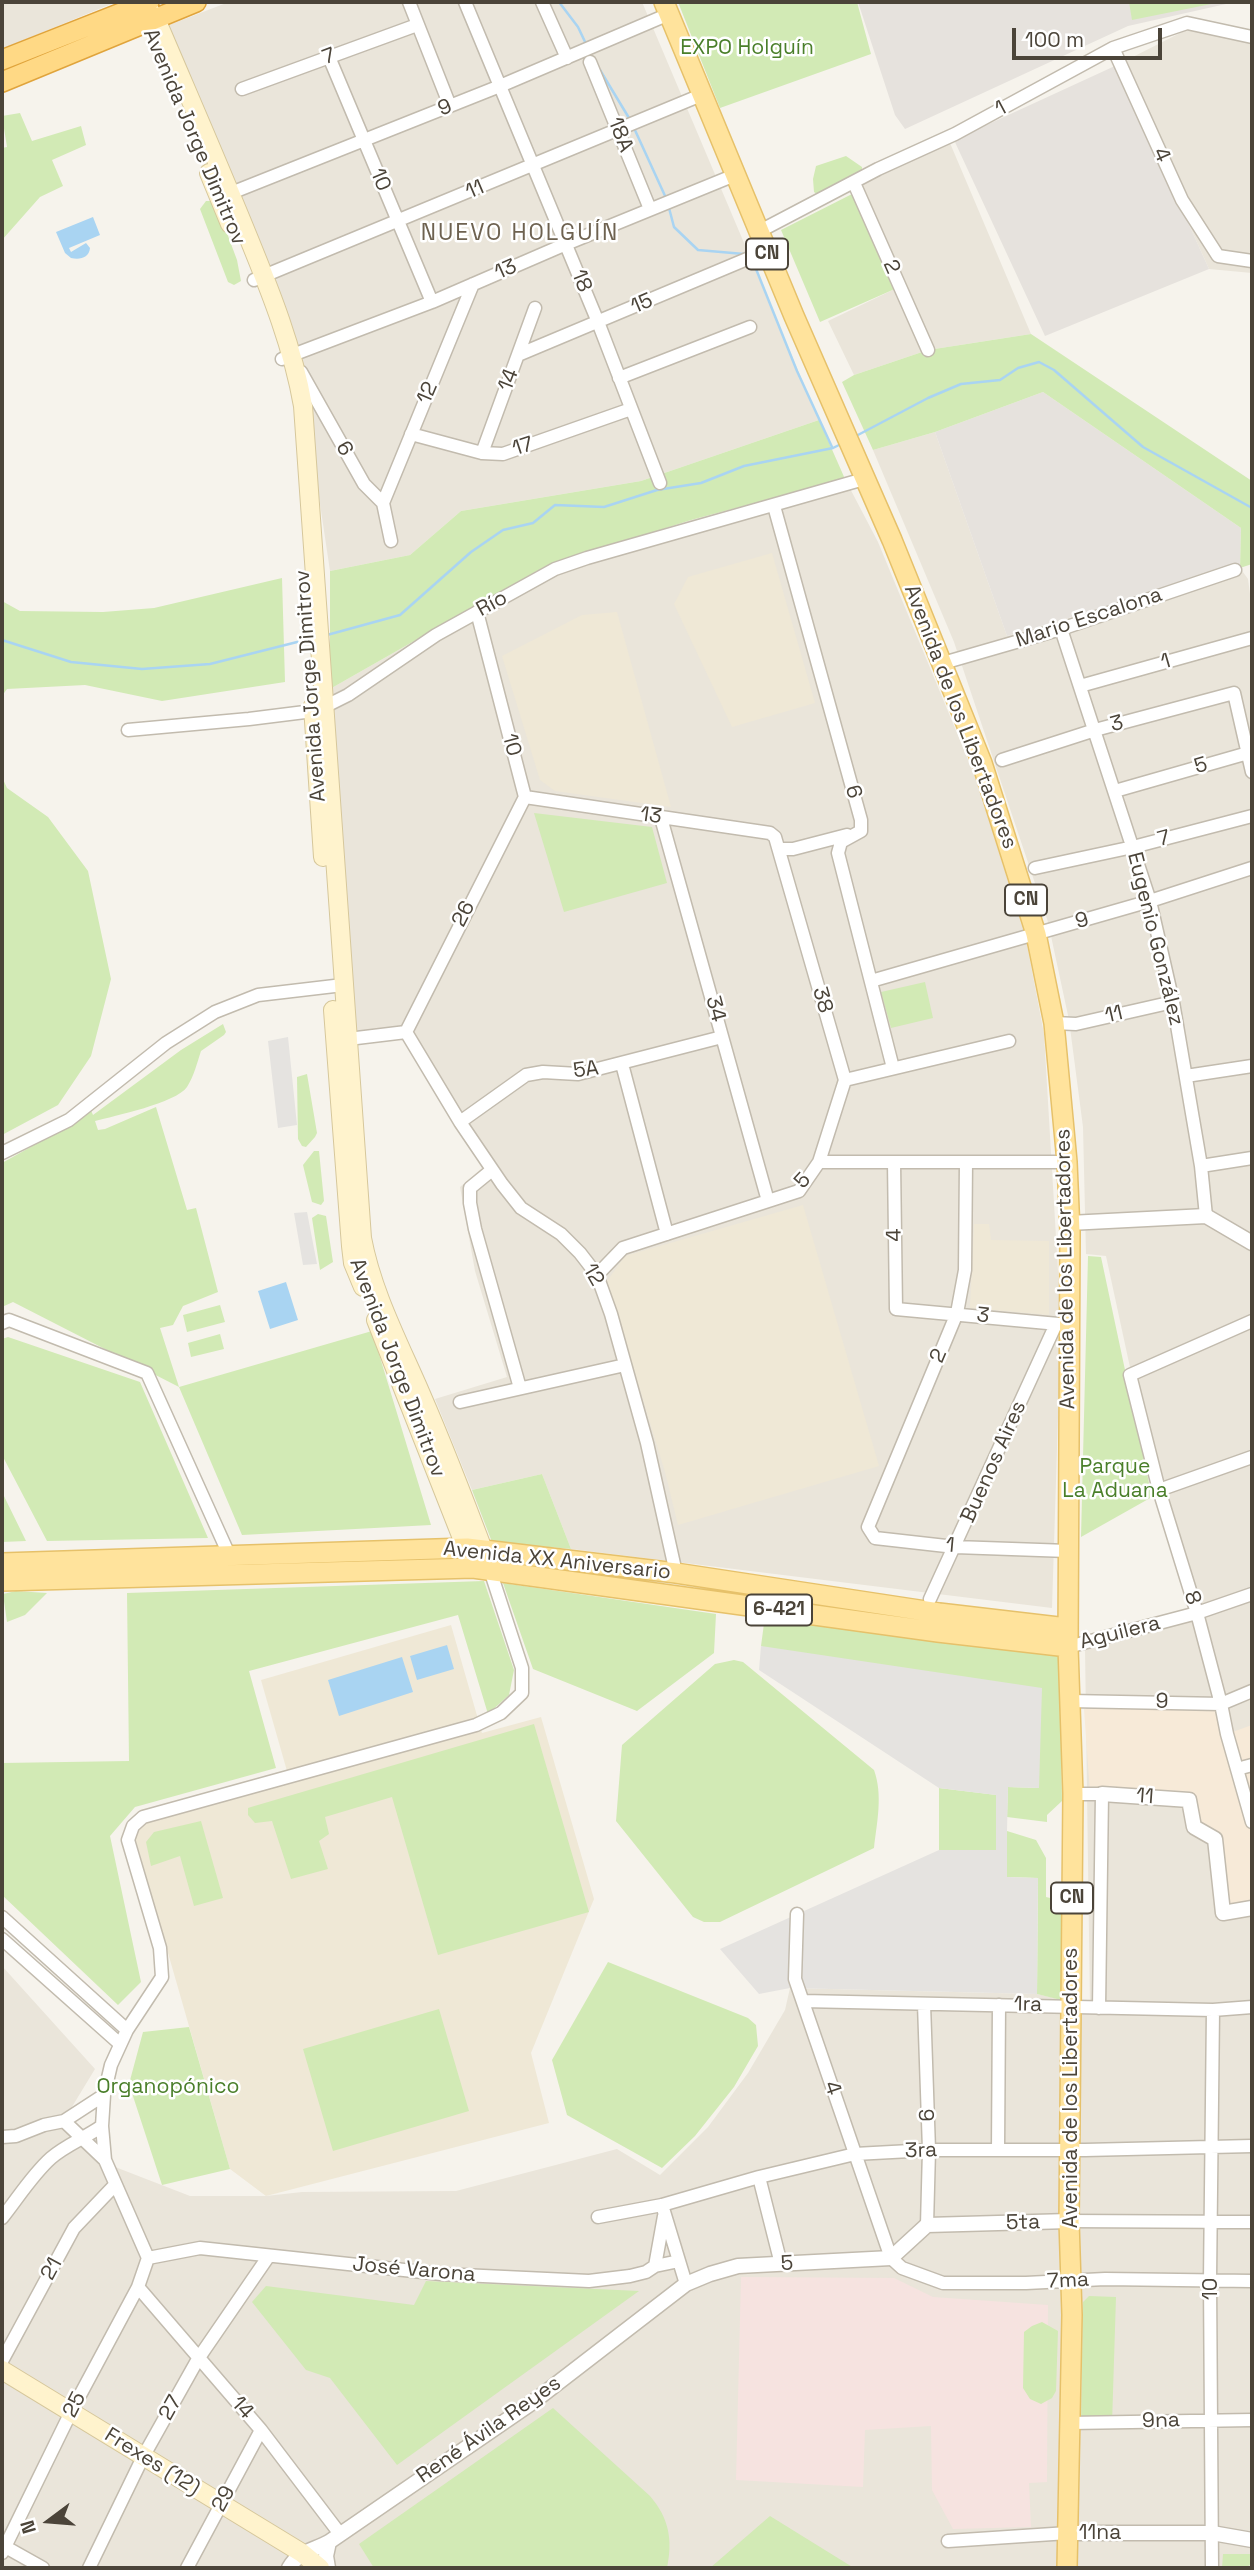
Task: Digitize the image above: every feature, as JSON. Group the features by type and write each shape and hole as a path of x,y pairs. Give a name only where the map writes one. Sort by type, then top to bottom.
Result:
{"highway":[{"path":"2,60 149,12 196,2"},
{"path":"2,82 149,12"}],"main road":[{"name":"Avenida de los Libertadores","path":"666,8 766,251 943,663 982,763 1036,934 1054,1023 1067,1162 1069,1223 1063,1324 1073,1794 1068,2568"},
{"name":"Avenida Jorge Dimitrov","path":"149,12 259,279 303,406 312,614 340,1040 346,1207 354,1263 482,1569"},
{"name":"Avenida XX Aniversario","path":"2,1563 475,1549 676,1573 939,1613 1068,1637"},
{"name":"Avenida XX Aniversario","path":"2,1581 482,1569 938,1632 1068,1637"},
{"name":"Frexes (12)","path":"2,2370 302,2553 320,2568"}],"street":[{"path":"409,2 450,106"},
{"name":"18","path":"465,2 598,323 660,484"},
{"path":"542,2 567,58"},
{"name":"9","path":"225,196 567,58 666,8"},
{"name":"1","path":"758,232 878,169 955,134 1113,48 1187,23 1252,37"},
{"name":"7","path":"242,89 417,24"},
{"name":"4","path":"1113,48 1182,200 1218,256 1252,261"},
{"name":"10","path":"329,57 432,302"},
{"name":"18A","path":"590,62 650,209"},
{"name":"11","path":"259,279 694,98"},
{"name":"13","path":"287,358 432,302 730,177"},
{"name":"2","path":"855,183 928,350"},
{"name":"15","path":"518,355 766,251"},
{"name":"12","path":"383,503 473,284"},
{"name":"14","path":"482,453 535,308"},
{"path":"620,378 750,327"},
{"name":"6","path":"287,358 365,484 383,503 391,541"},
{"name":"17","path":"411,434 482,453 509,453 631,409"},
{"name":"Río","path":"128,730 319,709 348,695 436,635 565,566 864,479"},
{"name":"6","path":"774,506 861,820 861,831"},
{"name":"Mario Escalona","path":"943,663 1061,629 1234,570"},
{"name":"10","path":"477,612 525,797"},
{"name":"Eugenio González","path":"1061,629 1150,901 1173,1002 1206,1216"},
{"name":"1","path":"1080,686 1252,638"},
{"name":"3","path":"1002,760 1095,730 1234,693 1248,753"},
{"path":"1248,753 1252,772"},
{"name":"5","path":"1115,791 1248,753"},
{"name":"13","path":"525,797 770,833 777,843 793,849 861,831"},
{"name":"26","path":"405,1032 525,797"},
{"name":"7","path":"1035,868 1133,847 1252,816"},
{"name":"34","path":"661,818 768,1200"},
{"path":"861,831 841,842 838,853 893,1068"},
{"name":"38","path":"777,843 845,1080"},
{"name":"9","path":"871,981 1150,901 1252,868"},
{"path":"2,1153 69,1120 166,1043 215,1012 258,995 337,986"},
{"name":"11","path":"1054,1023 1076,1024 1173,1002"},
{"path":"340,1040 405,1032"},
{"name":"12","path":"405,1032 460,1122 521,1208 561,1234 597,1275 648,1443 676,1573"},
{"name":"5A","path":"460,1122 526,1075 543,1072 578,1074 723,1037"},
{"path":"818,1162 845,1080 1009,1041"},
{"path":"622,1064 667,1234"},
{"path":"1186,1076 1252,1066"},
{"path":"1200,1166 1252,1158"},
{"name":"5","path":"597,1275 623,1248 799,1191 818,1162 1067,1162"},
{"name":"4","path":"894,1162 896,1309"},
{"name":"2","path":"875,1538 868,1527 957,1313 965,1270 966,1162"},
{"path":"492,1170 470,1188 470,1203 520,1388"},
{"path":"1069,1223 1206,1216 1252,1243"},
{"name":"3","path":"896,1309 1063,1324"},
{"path":"2,1323 9,1320 147,1373 238,1576"},
{"name":"8","path":"1252,1321 1130,1375 1159,1490 1197,1613 1252,1822"},
{"name":"Buenos Aires","path":"930,1599 1063,1324"},
{"path":"460,1402 625,1365"},
{"path":"1159,1490 1252,1457"},
{"name":"1","path":"875,1538 955,1547 1068,1552"},
{"path":"148,2258 114,2186 105,2160 102,2126 104,2095 111,2065 127,2029 162,1977 160,1948 128,1840 133,1826 143,1817 476,1726 502,1713 522,1693 522,1668 482,1569"},
{"name":"Aguilera","path":"1068,1637 1197,1613 1252,1594"},
{"name":"9","path":"1070,1701 1221,1704 1252,1691"},
{"path":"1237,1769 1252,1765"},
{"name":"11","path":"1073,1794 1189,1800 1194,1827 1215,1839 1223,1913 1252,1908"},
{"path":"1099,2008 1101,1794"},
{"name":"4","path":"796,1914 795,1979 891,2258"},
{"path":"2,1917 127,2029"},
{"path":"2,1939 120,2045"},
{"name":"1ra","path":"803,2001 1213,2010 1252,2007"},
{"name":"6","path":"924,2004 929,2150 927,2225"},
{"path":"998,2150 999,2005"},
{"name":"10","path":"1212,2568 1210,2280 1213,2010"},
{"path":"2,2137 16,2136 44,2125 64,2121 104,2095"},
{"path":"64,2121 105,2160"},
{"path":"2,2218 49,2160 102,2126"},
{"name":"3ra","path":"598,2217 663,2209 759,2177 855,2154 929,2150 1252,2146"},
{"path":"759,2177 781,2264"},
{"name":"21","path":"2,2361 74,2228 114,2186"},
{"path":"663,2209 686,2284"},
{"path":"655,2266 663,2209"},
{"name":"5ta","path":"927,2225 1069,2221 1252,2222"},
{"path":"891,2258 927,2225"},
{"name":"José Varona","path":"148,2258 200,2248 441,2274 589,2281 638,2274 655,2266 679,2261"},
{"name":"27","path":"89,2568 144,2457 198,2359 268,2257"},
{"name":"25","path":"3,2548 138,2287 148,2258"},
{"name":"5","path":"686,2284 738,2266 891,2258"},
{"name":"7ma","path":"891,2258 902,2268 943,2283 1070,2280 1252,2281"},
{"name":"René Ávila Reyes","path":"289,2568 302,2553 334,2538 533,2402 686,2284"},
{"name":"14","path":"138,2287 261,2430 334,2538"},
{"name":"9na","path":"1070,2423 1252,2420"},
{"name":"29","path":"187,2568 261,2430"},
{"name":"11na","path":"948,2541 1068,2533 1212,2533 1252,2540"},
{"path":"328,2568 326,2556 334,2538"},
{"path":"3,2548 43,2568"}],"shaded area":[{"path":"2,2 116,2 2,49"},
{"path":"229,2 642,2 819,420 641,481 461,511 410,555 330,571 298,356 169,25"},
{"path":"858,2 1235,2 1128,26 905,129 895,115"},
{"path":"1188,29 1252,42 1252,273 1209,269 1117,65"},
{"path":"1117,65 1209,269 1045,336 954,140"},
{"path":"947,136 1031,334 928,350 854,375 828,321 901,286 854,183"},
{"path":"1043,392 1241,528 1240,568 1007,636 935,432"},
{"path":"935,432 1007,636 1240,568 1248,579 1252,609 1252,2568 2,2568 2,1966 95,2069 64,2120 110,2165 190,2196 456,2191 617,2149 660,2175 708,2127 748,2073 785,2010 790,1988 1037,1994 1090,2006 1085,1647 1193,1621 1156,1488 1106,1256 1086,1254 1083,1127 1069,1020 1048,922 954,642 873,450"},
{"path":"845,479 878,542 976,779 1026,939 1044,1034 1061,1322 1052,1608 571,1549 542,1474 472,1490 435,1399 507,1377 475,1271 460,1187 482,1168 405,1030 355,1031 330,689 544,567 691,520"},
{"path":"772,553 815,703 732,727 674,604 688,577"},
{"path":"617,612 671,807 555,791 540,780 502,656 582,615"},
{"path":"288,1037 297,1125 278,1128 268,1041"},
{"path":"803,1205 879,1466 678,1525 665,1472 607,1281 625,1256"},
{"path":"307,1212 317,1264 303,1265 294,1213"},
{"path":"974,1224 989,1224 991,1240 1049,1241 1049,1315 970,1308"},
{"path":"451,1625 482,1733 541,1717 594,1899 531,2053 549,2123 266,2196 230,2169 131,1824 289,1778 261,1680"},
{"path":"761,1646 1042,1688 1039,1788 1008,1787 1007,1831 1007,1877 1038,1878 1037,1994 790,1988 759,1994 720,1949 939,1850 996,1850 996,1795 939,1788 759,1670"},
{"path":"1221,1704 1227,1734 1252,1725 1252,1908 1223,1913 1214,1839 1194,1827 1189,1800 1090,1793 1084,1709"},
{"path":"741,2277 894,2278 933,2297 1048,2305 1047,2482 1029,2483 1031,2527 953,2529 932,2490 931,2426 865,2430 863,2487 736,2480"}],"green space":[{"name":"EXPO Holguín","path":"678,2 857,2 871,54 720,108"},
{"path":"1129,2 1221,2 1132,20"},
{"path":"20,113 32,141 81,126 86,145 52,160 63,186 40,197 2,240 2,148 7,147 2,116"},
{"path":"846,156 862,167 862,172 818,195 814,192 816,166"},
{"path":"854,193 897,288 820,322 781,230"},
{"path":"206,201 215,201 237,260 241,281 234,285 228,282 200,209"},
{"path":"1031,334 1252,481 1252,564 1240,568 1241,528 1043,392 935,432 873,450 842,382 854,375 928,350"},
{"path":"819,420 845,479 691,520 544,567 330,689 330,571 410,555 461,511 641,481"},
{"path":"282,578 285,682 162,701 85,685 7,689 2,696 2,601 20,611 103,612 154,608"},
{"path":"2,777 7,788 48,817 88,871 111,979 91,1056 58,1105 2,1135"},
{"path":"534,813 652,827 667,883 564,912"},
{"path":"925,982 933,1018 891,1028 881,992"},
{"path":"223,1024 226,1032 201,1051 192,1078 181,1093 144,1108 95,1121 98,1130 105,1129 156,1107 187,1210 196,1208 218,1292 183,1306 173,1325 160,1328 179,1387 13,1302 2,1307 2,1163 54,1134 90,1108 93,1115 181,1050"},
{"path":"307,1074 317,1133 306,1147 302,1146 298,1139 297,1077"},
{"path":"314,1151 319,1151 324,1201 321,1205 312,1202 303,1165"},
{"path":"318,1214 326,1216 333,1262 320,1270 312,1218"},
{"name":"Parque La Aduana","path":"1088,1256 1101,1257 1152,1497 1081,1537"},
{"path":"220,1305 225,1322 187,1332 183,1315"},
{"path":"372,1331 431,1525 242,1535 179,1387"},
{"path":"220,1334 224,1349 191,1357 188,1343"},
{"path":"8,1337 140,1382 208,1538 47,1541 2,1455 2,1339"},
{"path":"542,1474 571,1549 492,1542 472,1490"},
{"path":"2,1492 26,1541 2,1542"},
{"path":"484,1581 514,1670 509,1695 488,1714 458,1615 249,1671 276,1768 135,1807 110,1836 141,1982 118,2005 2,1895 2,1763 129,1761 127,1593"},
{"path":"503,1583 716,1614 714,1653 637,1711 533,1669"},
{"path":"16,1591 47,1593 25,1615 7,1622 3,1594"},
{"path":"765,1616 1060,1651 1062,1801 1047,1815 1047,1822 1007,1817 1008,1787 1039,1788 761,1646"},
{"path":"734,1660 743,1662 874,1770 879,1799 878,1818 874,1848 720,1922 704,1922 693,1917 616,1821 622,1745 715,1664"},
{"path":"534,1724 589,1912 438,1955 392,1797 325,1817 329,1834 319,1841 328,1869 291,1879 272,1821 255,1823 248,1815 248,1808 251,1807"},
{"path":"939,1788 997,1795 996,1851 939,1850"},
{"path":"201,1821 223,1898 194,1906 180,1856 151,1866 146,1842 154,1832"},
{"path":"1007,1831 1036,1840 1046,1858 1046,1897 1063,1901 1061,2000 1037,1994 1038,1878 1007,1877"},
{"path":"608,1962 748,2018 756,2025 758,2046 734,2087 695,2136 662,2168 567,2115 552,2060"},
{"path":"439,2009 469,2111 333,2151 303,2049"},
{"name":"Organopónico","path":"189,2027 230,2169 162,2185 129,2084 143,2032"},
{"path":"426,2281 639,2291 397,2465 330,2378 306,2370 252,2302 266,2286 414,2305"},
{"path":"1089,2296 1116,2297 1112,2424 1081,2424 1083,2302"},
{"path":"1042,2322 1058,2331 1056,2391 1052,2398 1041,2404 1030,2399 1023,2388 1024,2332"},
{"path":"553,2408 656,2504 668,2530 670,2548 667,2568 374,2568 359,2544"},
{"path":"770,2516 854,2568 710,2568"},
{"path":"1223,2554 1252,2554 1252,2563 1246,2568 1222,2568"}],"water":[{"path":"93,217 100,235 69,248 71,252 86,243 90,248 83,258 71,258 65,253 56,232"},
{"path":"286,1282 298,1320 270,1329 258,1291"},
{"path":"447,1645 454,1669 417,1680 410,1656"},
{"path":"402,1657 413,1692 339,1716 328,1680"}],"waterway":[{"path":"559,2 578,27 587,46"},
{"path":"600,70 629,118"},
{"path":"634,128 666,198"},
{"path":"669,208 674,227 698,250 744,254"},
{"path":"754,264 797,371 832,447"},
{"path":"856,436 961,384 1000,380 1018,368 1039,362 1054,370 1143,447 1252,508"},
{"path":"327,635 400,615 471,552 503,530 533,523 555,505 604,507 657,490 701,483 744,466 833,448 841,444"},
{"path":"2,640 71,662 142,669 210,664 313,638"}],"district":[{"name":"NUEVO HOLGUÍN","path":"520,234"}]}
